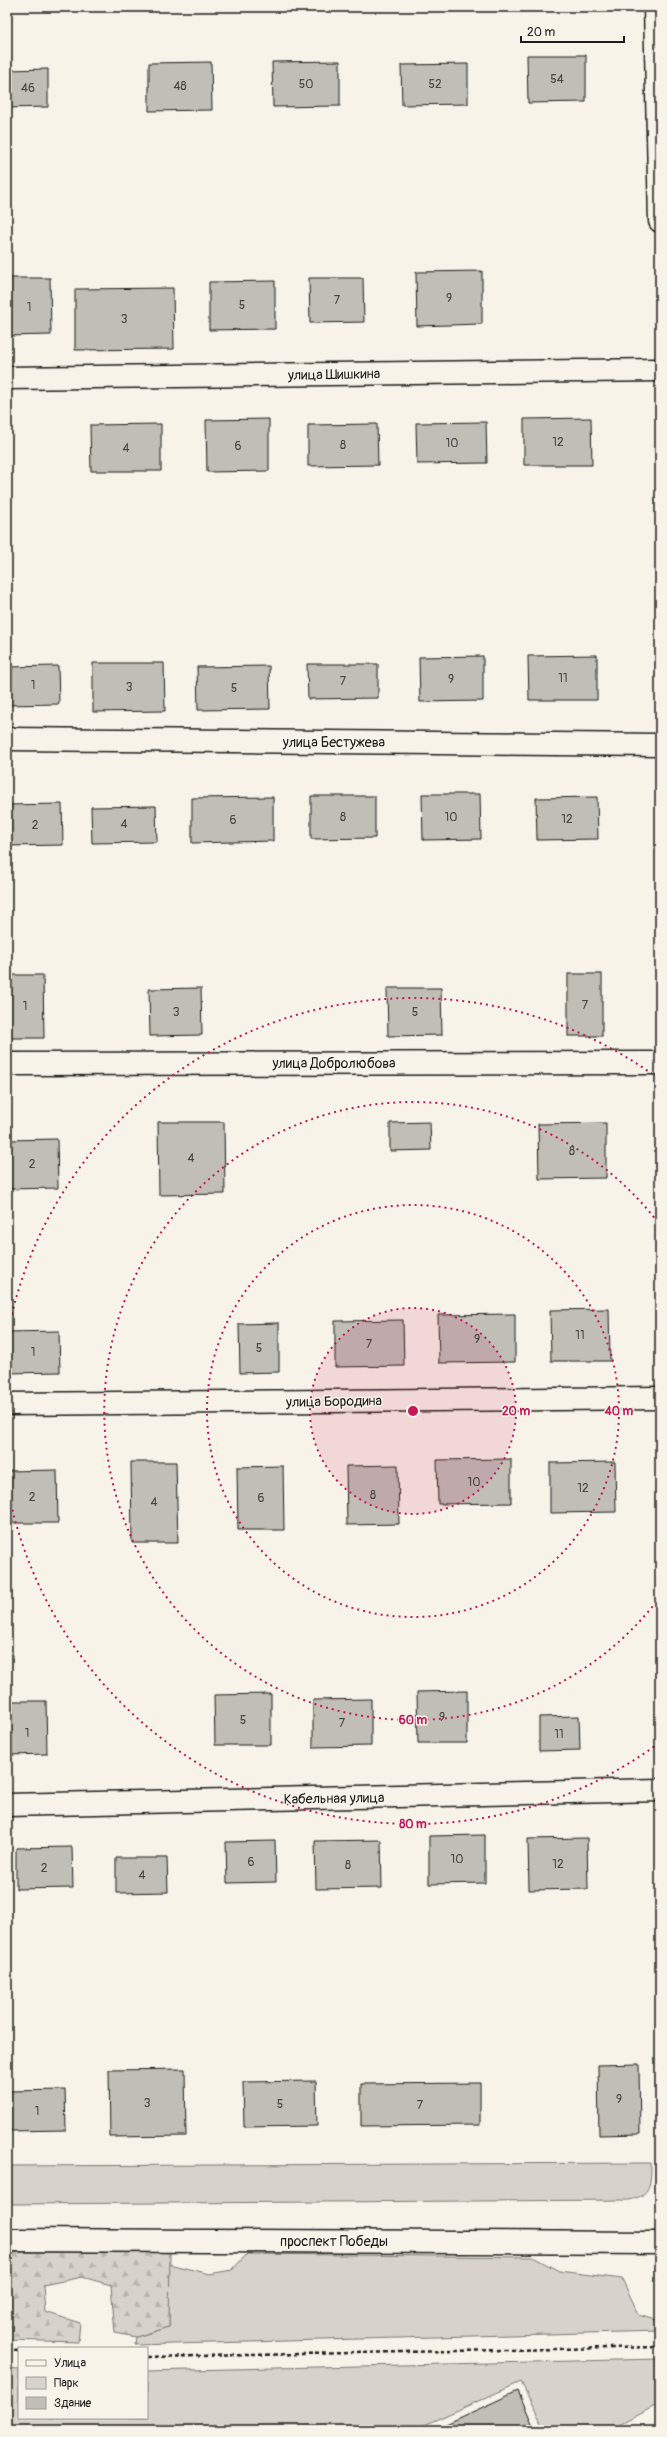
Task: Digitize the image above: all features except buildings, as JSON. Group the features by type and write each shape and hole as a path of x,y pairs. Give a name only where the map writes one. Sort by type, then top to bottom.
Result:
{"street":[{"path":"655,7 660,221"},
{"name":"улица Шишкина","path":"7,378 660,370"},
{"name":"улица Бестужева","path":"7,739 660,745"},
{"name":"улица Добролюбова","path":"7,1064 660,1063"},
{"name":"улица Бородина","path":"7,1404 660,1398"},
{"name":"Кабельная улица","path":"7,1805 660,1790"},
{"name":"проспект Победы","path":"7,2240 660,2243"}],"path":[{"path":"148,2357 660,2347"},
{"path":"7,2350 18,2351"}],"green space":[{"path":"651,2163 651,2177 646,2192 629,2200 7,2204 7,2166"},
{"path":"7,2252 170,2252 169,2327 136,2337 115,2333 111,2285 82,2277 43,2285 45,2312 80,2323 78,2342 7,2340"},
{"path":"247,2254 533,2257 559,2271 622,2279 639,2315 660,2321 660,2331 135,2345 136,2337 169,2327 169,2264 209,2274 232,2270"},
{"path":"660,2359 660,2416 655,2406 608,2430 545,2430 521,2382 413,2430 7,2430 7,2368 18,2369 18,2419 148,2419 148,2371"}]}
